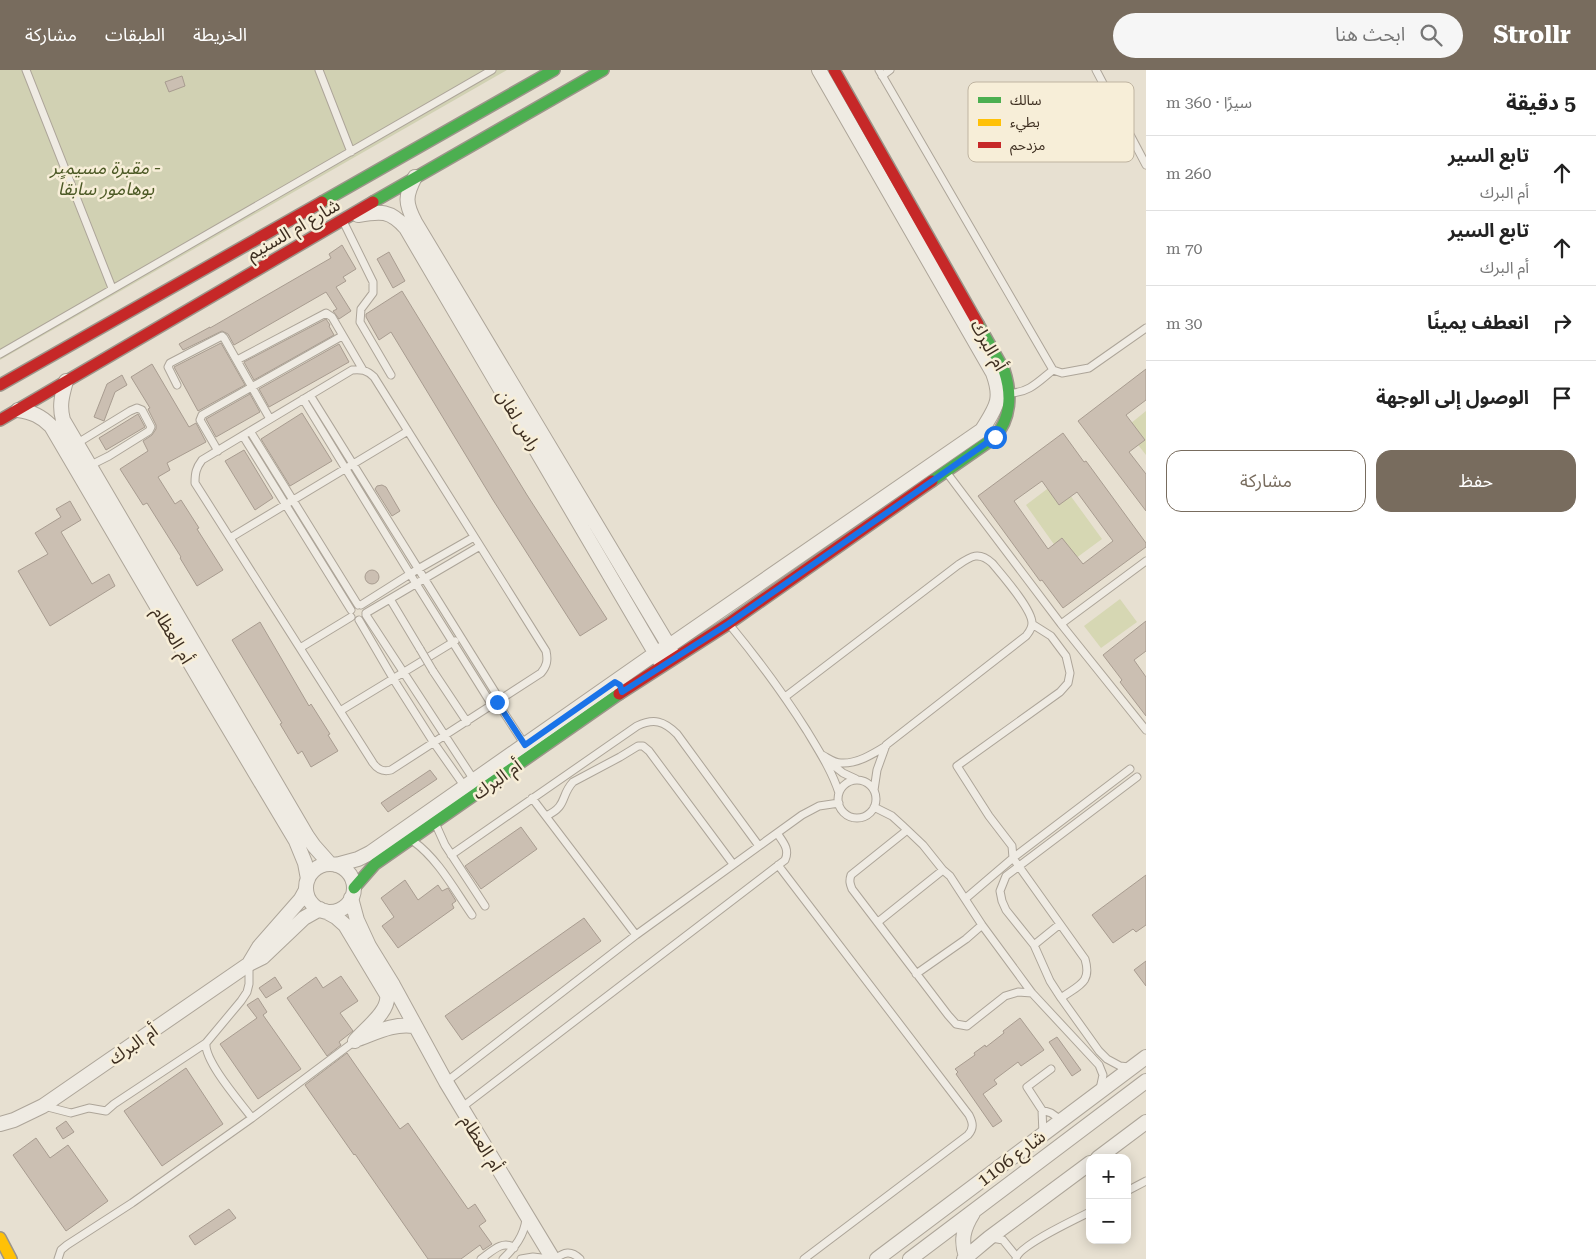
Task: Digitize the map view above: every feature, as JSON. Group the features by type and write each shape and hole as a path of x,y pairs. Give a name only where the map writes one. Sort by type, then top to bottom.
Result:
{"main road":[{"name":"شارع ام السنيم","path":"0,384 554,70"},
{"name":"شارع ام السنيم","path":"0,420 603,70"},
{"name":"أم البرك","path":"352,893 375,864 411,840 618,687 668,663 728,624 995,437 1004,423 1008,413 1010,393 1007,376 834,70"},
{"path":"0,1238 11,1259"}],"street":[{"name":"أم البرك","path":"333,864 358,859 370,853 525,745 618,687 656,653 669,646 982,430 993,413 997,404 998,394 993,373 819,70"},
{"name":"راس لفان","path":"416,177 408,192 409,211 669,646 668,663"},
{"name":"راس لفان","path":"346,218 373,212 386,213 397,218 406,228 656,653 668,663"},
{"name":"أم العظام","path":"66,381 60,411 71,447"},
{"name":"أم العظام","path":"18,410 32,412 44,419 71,447 216,694 296,841 305,864 307,885"},
{"name":"أم العظام","path":"216,694 307,836 314,846 333,864"},
{"path":"323,910 337,910 348,904 352,893 352,878 346,870 333,864 323,865 311,873 307,885 312,904 345,925 387,994 388,999 385,1008 355,1041"},
{"name":"أم البرك","path":"249,964 259,947 301,899 307,885"},
{"name":"أم العظام","path":"352,893 357,920 369,946 393,985 461,1109 553,1259"},
{"name":"أم البرك","path":"0,1124 14,1120 44,1106 249,964 263,957 304,918 323,910"},
{"path":"355,1041 403,1024 414,1026"},
{"name":"شارع 1106","path":"877,1259 1146,1057"},
{"name":"شارع 1106","path":"910,1259 1146,1081"},
{"name":"أم البرك","path":"0,1132 14,1120"},
{"path":"1103,1154 1146,1122"},
{"path":"975,1210 968,1221 962,1243 966,1258 989,1238 1086,1167"}],"lane":[{"path":"26,70 112,288"},
{"path":"318,70 351,152"},
{"path":"0,354 492,70"},
{"path":"890,70 880,73 1053,370 1062,373 1088,368 1146,328"},
{"path":"1096,70 1102,82"},
{"path":"1134,142 1146,165"},
{"path":"346,218 373,282 373,293 361,309 360,322 391,375"},
{"path":"237,360 323,314 328,314 332,317 364,370"},
{"path":"177,384 168,367 170,363 220,336 224,338 270,419"},
{"path":"218,451 200,420 200,416 342,336"},
{"path":"352,370 364,370 370,372 374,377 546,651 547,657 547,663 541,673 392,770 386,772 380,771 372,763 195,483 197,466 202,460 352,370"},
{"path":"1010,393 1021,393 1053,370"},
{"path":"310,395 461,638 496,702"},
{"path":"303,399 453,643 525,745"},
{"path":"71,447 137,408 142,410 149,421 151,427 149,431 84,469"},
{"path":"250,431 360,605 365,608 366,614 445,736 469,783"},
{"path":"230,538 408,431"},
{"path":"243,436 434,743 469,783"},
{"path":"946,472 1061,624 1146,730"},
{"path":"354,616 354,606 360,605 418,568 474,537"},
{"path":"300,648 354,616 363,619 366,614 390,599 480,546"},
{"path":"786,697 970,557 979,555 992,563 1030,614 1032,624 1026,636 886,746 870,756 842,763 835,762 821,754"},
{"path":"1061,624 1146,561"},
{"path":"390,599 433,671 467,722"},
{"path":"728,624 786,697 821,754 836,782 839,803 844,813 852,817 866,816 874,807 876,801 874,790 877,770 886,746"},
{"path":"1032,624 1051,636 1066,656 1070,673 1068,683 1060,692 957,766 989,816 1012,846 1013,858 1085,959 1088,970 1083,982 1061,998"},
{"path":"340,711 461,638"},
{"path":"451,855 636,726 648,722 655,722 670,727 677,734 759,846"},
{"path":"546,816 559,808 565,798 568,787 573,782 638,746 643,746 649,751 733,864"},
{"path":"821,754 843,773 868,783 874,790"},
{"path":"965,899 1013,858 1130,769"},
{"path":"1132,1068 1120,1066 1107,1059 1100,1052 1050,981 1034,945 1006,910 1000,891 1006,876 1137,777"},
{"path":"839,793 845,784 856,779"},
{"path":"532,798 636,935"},
{"path":"446,1082 636,935 802,815 819,806 839,803"},
{"path":"874,807 892,816 923,845 950,876 982,925 1032,993 1100,1065 1103,1075 1100,1091"},
{"path":"434,823 451,855 485,906"},
{"path":"906,830 851,875 849,880 852,889 916,974 948,1015 956,1024 960,1025 967,1026 1005,996 1018,992 1032,993"},
{"path":"461,1109 784,860 787,852 777,833"},
{"path":"411,840 434,860 472,915"},
{"path":"778,865 968,1115 972,1126 972,1130 968,1135 804,1259"},
{"path":"878,922 943,870"},
{"path":"1034,945 1060,924"},
{"path":"916,974 966,939 982,925"},
{"path":"44,1106 71,1113 89,1108 106,1111 206,1043 242,1001 247,992 249,964"},
{"path":"58,1259 61,1250 67,1245 132,1203 252,1118 355,1041"},
{"path":"206,1043 205,1049 210,1061 252,1118"},
{"path":"1042,1134 1042,1110 1027,1087 1051,1068"},
{"path":"1042,1110 1051,1113 1061,1120"},
{"path":"1131,1189 1146,1181"},
{"path":"989,1238 1004,1240 1016,1257 1021,1250 1086,1214"},
{"path":"504,1259 514,1248 523,1233 527,1215"},
{"path":"481,1259 503,1244 514,1248"},
{"path":"521,1259 533,1257 553,1259 568,1252 580,1259"}],"green space":[{"name":"مقبرة مسيمير - بوهامور سابقاً","path":"0,70 507,70 0,360"},
{"path":"1146,411 1146,455 1125,428"},
{"path":"1059,480 1102,539 1068,564 1026,505"},
{"path":"1120,599 1137,622 1101,648 1084,626"}],"building":[{"path":"182,76 185,86 169,92 165,82"},
{"path":"342,245 356,269 343,277 346,281 336,287 351,311 339,319 333,311 337,309 326,292 234,345 228,334 222,331 183,350 179,344 331,258 329,254"},
{"path":"389,252 405,281 393,288 377,259"},
{"path":"402,291 527,495 607,619 580,636 493,500 391,332 379,340 366,317 366,314"},
{"path":"326,319 334,335 254,380 244,362"},
{"path":"221,343 245,385 198,411 174,367"},
{"path":"339,344 349,362 269,407 259,389"},
{"path":"152,364 189,427 196,423 206,442 167,463 170,470 158,477 175,504 181,500 223,570 197,586 147,503 143,505 120,469 148,451 143,441 152,435 156,429 148,409 150,408 131,377"},
{"path":"1146,369 1146,400 1126,415 1145,440 1129,452 1146,474 1146,511 1078,421"},
{"path":"122,375 127,385 115,392 104,421 94,417 107,384"},
{"path":"250,394 260,412 216,437 206,419"},
{"path":"302,413 332,461 290,486 261,439"},
{"path":"138,414 145,427 106,450 99,438"},
{"path":"1063,433 1146,543 1146,547 1063,608 1042,580 1040,581 978,496","holes":["1042,481 1059,505 1077,492 1113,541 1083,564 1062,538 1048,549 1014,501"]},
{"path":"244,450 273,498 255,510 225,461"},
{"path":"382,485 386,487 400,511 392,516 375,489 377,486"},
{"path":"70,501 81,520 61,532 92,584 109,574 115,586 50,626 18,571 48,554 35,533 61,517 56,509"},
{"path":"372,570 377,572 379,577 377,582 372,584 367,582 365,577 367,572"},
{"path":"1146,621 1146,651 1134,660 1146,677 1146,716 1120,682 1122,680 1103,655"},
{"path":"260,622 309,706 311,704 330,734 328,735 338,751 311,767 302,751 298,754 280,724 282,723 232,640"},
{"path":"430,770 437,779 388,812 381,803"},
{"path":"521,827 537,849 481,889 465,866"},
{"path":"1146,875 1146,925 1136,932 1133,929 1113,943 1092,915"},
{"path":"405,880 418,900 438,885 442,891 448,888 456,901 452,904 454,908 398,948 382,926 394,917 381,898"},
{"path":"584,918 601,941 462,1040 445,1016"},
{"path":"1146,961 1146,986 1134,970"},
{"path":"341,976 358,1001 340,1013 353,1031 339,1042 341,1045 327,1056 287,998 316,977 323,988"},
{"path":"275,977 282,988 266,998 259,988"},
{"path":"258,998 267,1012 263,1015 301,1069 258,1099 220,1044 257,1018 247,1005"},
{"path":"1020,1018 1044,1050 1021,1066 1018,1062 994,1080 997,1084 983,1094 1002,1121 993,1127 956,1074 958,1072 955,1069 975,1055 974,1053 985,1045 986,1047 1004,1033 1003,1031"},
{"path":"1057,1037 1081,1070 1072,1076 1049,1042"},
{"path":"347,1053 400,1129 408,1123 468,1209 475,1204 486,1221 479,1226 492,1244 483,1250 480,1245 461,1259 428,1259 305,1085"},
{"path":"186,1068 223,1124 162,1166 124,1111"},
{"path":"66,1121 74,1132 63,1139 56,1128"},
{"path":"36,1138 50,1158 68,1145 108,1201 66,1231 13,1155"},
{"path":"229,1209 236,1218 195,1245 189,1236"}],"traffic: fast":[{"path":"322,202 554,70"},
{"path":"373,202 603,70"},
{"path":"932,481 994,438 1000,431 1007,414 1009,397 1007,379 1004,370 978,324"},
{"path":"354,888 375,864 619,694"}],"traffic: slow":[{"path":"0,1238 11,1259"}],"traffic: jam":[{"path":"834,70 978,324"},
{"path":"0,385 322,202"},
{"path":"0,420 373,202"},
{"path":"619,694 728,624 932,481"}],"route":[{"path":"497,702 525,745 615,682 620,685 622,692 663,667 728,624 995,437"}]}
